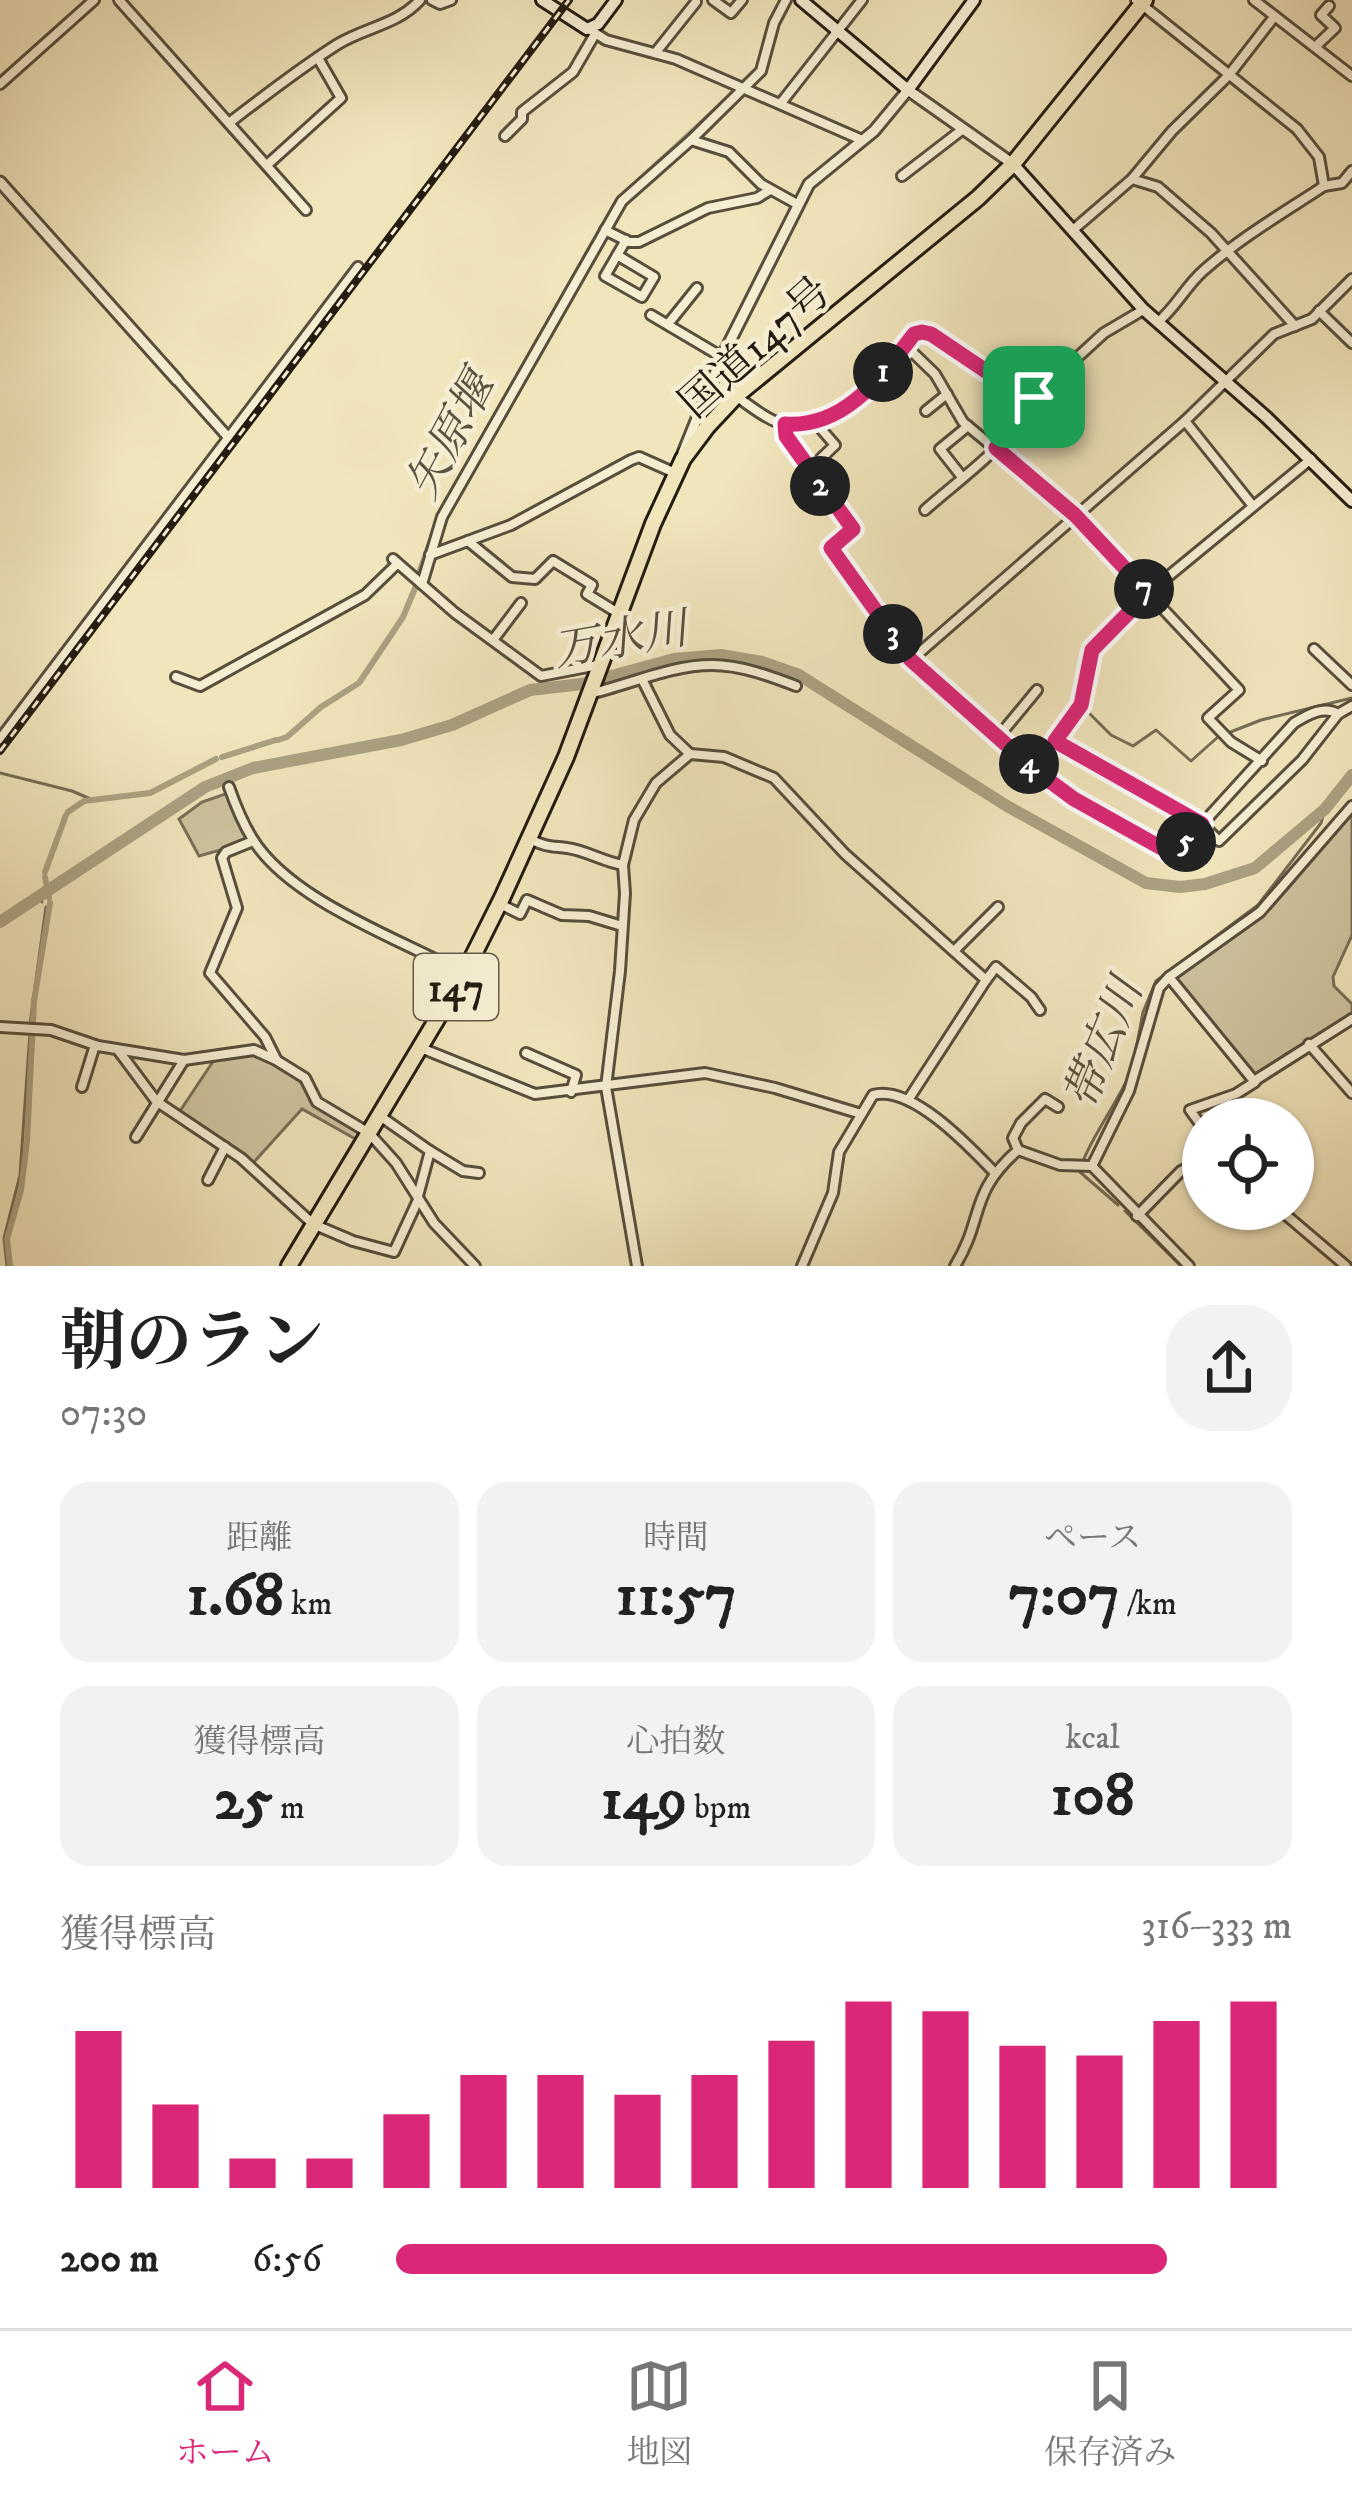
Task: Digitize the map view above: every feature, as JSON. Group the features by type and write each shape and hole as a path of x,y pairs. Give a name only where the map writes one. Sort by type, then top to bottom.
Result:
{"highway":[{"name":"国道147号","path":"289,1266 464,974 530,839 680,466 706,427 736,396 1013,164 1141,1"}],"main road":[{"path":"542,0 591,31 616,0"},
{"path":"801,0 908,90 971,4"},
{"path":"1013,164 1157,323 1352,500"}],"street":[{"path":"0,83 94,0"},
{"path":"119,0 306,210"},
{"path":"229,123 318,58 350,38 399,20 420,0"},
{"path":"432,0 440,4 451,0"},
{"path":"713,0 730,14 742,0"},
{"path":"422,584 442,518 622,201 744,89 764,64 774,23 786,0"},
{"path":"781,103 862,0"},
{"path":"956,0 971,4"},
{"path":"1254,0 1352,76"},
{"path":"1141,1 1297,129 1319,157 1324,186"},
{"path":"656,52 696,2"},
{"path":"1316,46 1335,28 1321,15 1329,6"},
{"path":"1073,230 1132,179 1172,130 1229,76 1274,17"},
{"path":"505,136 522,112 573,72 591,31 656,52 862,140"},
{"path":"267,165 341,98 318,58"},
{"path":"430,555 524,518 639,457 680,466 722,357 797,204 820,171 862,140 908,90 1013,164"},
{"path":"902,176 963,128"},
{"path":"691,140 729,152 770,190 797,204"},
{"path":"1157,323 1173,310 1199,274 1324,186 1342,183 1352,171"},
{"path":"1132,179 1158,187 1211,232 1296,327"},
{"path":"0,182 227,436"},
{"path":"604,230 639,242 708,208 757,198 770,190"},
{"path":"617,255 654,277 642,297 605,276 617,255 626,240"},
{"path":"0,739 358,267"},
{"path":"911,660 1185,421 1274,334 1296,327 1319,311 1352,279"},
{"path":"668,325 697,288"},
{"path":"925,510 996,448 1034,397 1104,333 1144,310"},
{"path":"1319,311 1352,343"},
{"path":"651,315 722,357"},
{"path":"736,396 785,424 814,422 858,402 914,334 931,334 1023,396 1034,397"},
{"path":"905,345 935,374 955,403 956,414 1075,515 1239,690 1208,718 1224,736 1262,761"},
{"path":"926,411 947,394"},
{"path":"700,408 706,427"},
{"path":"1185,421 1253,506"},
{"path":"809,470 835,445 814,422"},
{"path":"785,424 786,436 853,529 831,548 911,660 1036,771 1074,799 1174,855 1294,723 1310,713 1332,710 1338,714"},
{"path":"962,477 940,449 968,426"},
{"path":"1036,771 1081,705 1092,650 1148,593 1311,459"},
{"path":"467,540 512,577 535,579 553,560 592,585 587,594 618,613"},
{"path":"176,677 200,686 365,595 395,561 542,676 597,667"},
{"path":"493,640 521,603"},
{"path":"1314,649 1352,686"},
{"path":"588,693 712,665 796,686"},
{"path":"642,680 670,735 690,754 724,757 774,778 845,854 986,980"},
{"path":"999,736 1036,690"},
{"path":"1055,741 1202,824 1220,841 1302,760 1338,714 1352,706"},
{"path":"637,1266 606,1087 622,926 623,866 634,820 656,783 690,754"},
{"path":"229,787 254,841 273,863 317,896 464,974"},
{"path":"1084,1166 1129,1091 1152,1007 1169,976 1260,912 1352,806"},
{"path":"530,839 552,850 570,848 623,866"},
{"path":"254,841 222,858 237,908 210,973 265,1037 276,1060"},
{"path":"499,903 520,914 526,900 562,915 589,916 622,926"},
{"path":"954,951 998,907"},
{"path":"908,1100 996,967 1040,1010"},
{"path":"1169,976 1256,1084 1224,1098"},
{"path":"1254,1081 1352,1019"},
{"path":"0,1027 51,1030 95,1045 184,1060 254,1050 276,1060 304,1078 317,1102 369,1133 396,1163 434,1223 475,1266"},
{"path":"1310,1044 1352,1093"},
{"path":"82,1087 95,1045"},
{"path":"421,1048 535,1094 705,1072 858,1113"},
{"path":"118,1050 156,1101 242,1158 313,1224 353,1241 394,1252 418,1198 430,1150"},
{"path":"526,1053 576,1075 571,1092"},
{"path":"136,1137 184,1060"},
{"path":"802,1266 833,1193 839,1152 858,1113 878,1093 908,1100 936,1117 994,1172"},
{"path":"1058,1107 1045,1099 1038,1104 1013,1138 1018,1150 1060,1165 1084,1166 1189,1266"},
{"path":"380,1115 448,1164 479,1173"},
{"path":"208,1180 225,1148"},
{"path":"955,1266 965,1249 982,1191 1018,1150"},
{"path":"1138,1216 1182,1170"},
{"path":"1304,1230 1346,1266"}],"shaded area":[{"path":"228,793 249,842 199,856 179,819 202,802"},
{"path":"1348,812 1352,813 1352,935 1333,977 1334,986 1352,1004 1352,1017 1286,1054 1268,1071 1252,1076 1175,975 1260,916"},
{"path":"254,1053 303,1081 316,1105 364,1133 359,1141 302,1109 253,1163 178,1114 214,1060"}],"waterway":[{"name":"矢原堰","path":"767,36 783,0"},
{"name":"矢原堰","path":"584,259 618,200 732,95"},
{"name":"矢原堰","path":"549,321 582,263"},
{"name":"矢原堰","path":"483,438 545,328"},
{"name":"矢原堰","path":"418,576 439,518"},
{"name":"矢原堰","path":"278,740 359,683 403,617 416,586"},
{"name":"万水川","path":"0,922 205,787 253,768 401,740 452,725 530,690 582,684 674,659 721,655 799,675 1007,806 1146,883 1205,884 1255,868 1325,809 1352,775"},
{"path":"1228,733 1352,698"},
{"path":"1087,711 1111,735 1133,746 1156,730 1191,761 1219,736"},
{"name":"矢原堰","path":"222,757 276,740"},
{"name":"矢原堰","path":"68,812 84,801 150,793 216,759"},
{"path":"0,773 93,800"},
{"name":"帯広川","path":"1134,1060 1143,1012 1156,981 1258,905 1321,823 1325,809"},
{"name":"矢原堰","path":"45,872 66,815"},
{"name":"矢原堰","path":"45,877 49,898"},
{"name":"万水川","path":"37,895 42,902"},
{"name":"矢原堰","path":"10,1266 7,1239 21,1190 34,1001 50,903"},
{"name":"矢原堰","path":"30,1024 46,907"},
{"path":"7,1266 4,1238 20,1175 30,1032"},
{"name":"帯広川","path":"1118,1205 1080,1172 1132,1069"},
{"name":"帯広川","path":"1125,1211 1181,1266"}],"railway":[{"path":"0,751 569,0"}],"route":[{"path":"922,332 1023,396 1034,397 996,448 1075,515 1148,593 1092,650 1081,705 1055,741 1202,824 1174,855 1074,799 1036,771 911,660 831,548 853,529 786,436 785,424 818,422 858,402 914,334 922,332"}]}
